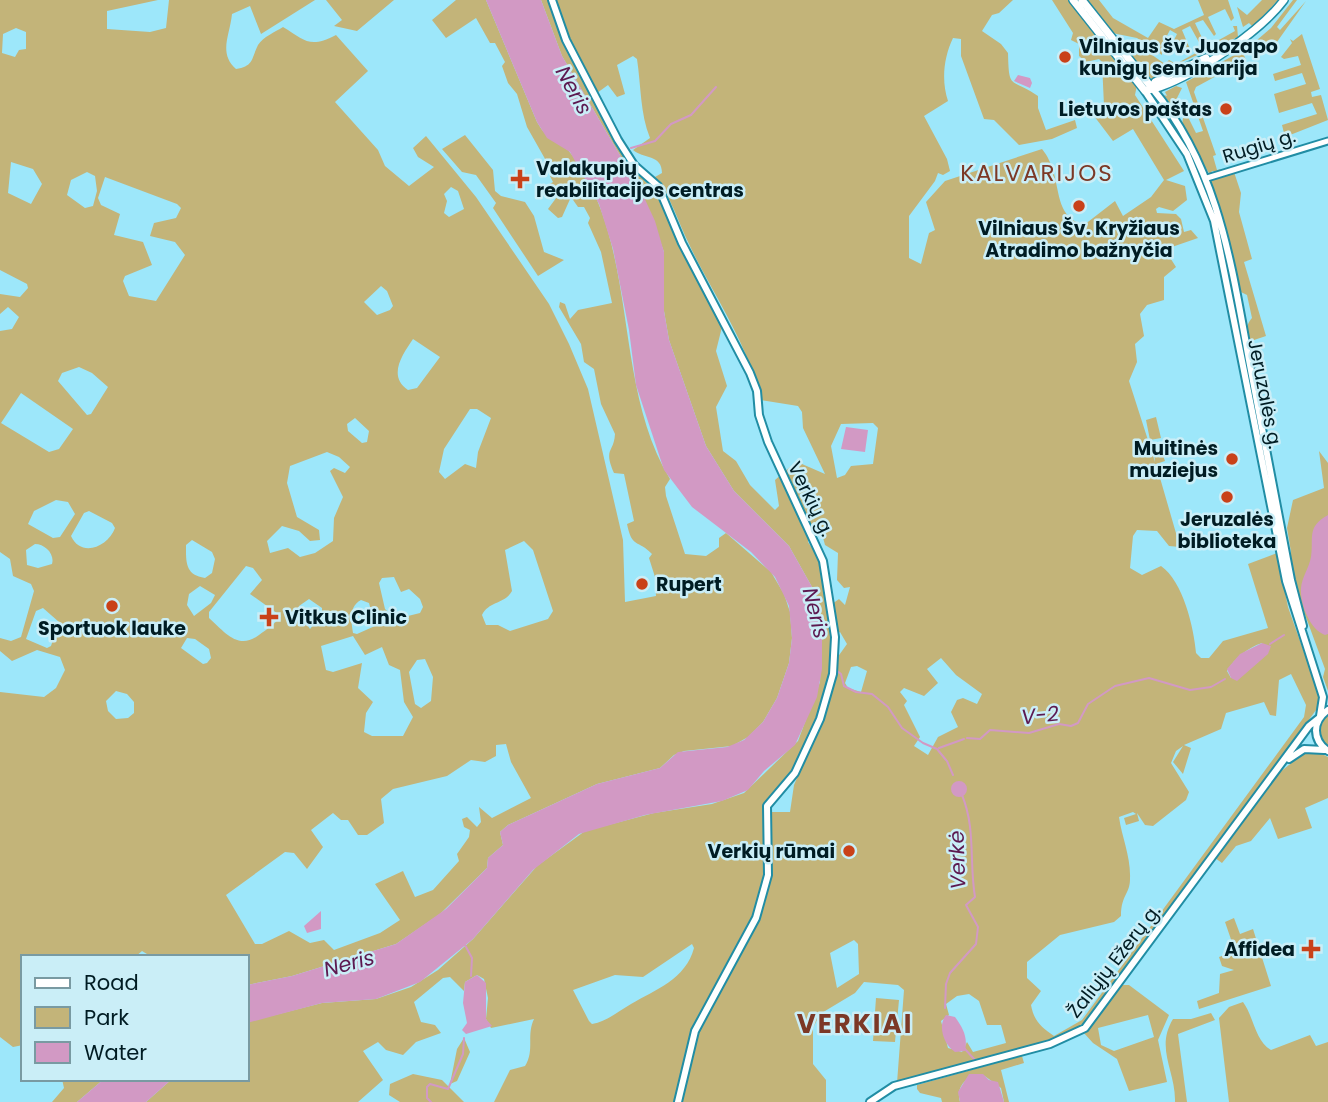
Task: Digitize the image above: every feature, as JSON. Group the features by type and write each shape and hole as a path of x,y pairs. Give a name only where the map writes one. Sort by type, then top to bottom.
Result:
{"main road":[{"name":"Verkių g.","path":"552,0 566,40 618,139 634,166 658,186 682,243 745,362 757,391 759,415 768,442 823,561 834,628 833,680 820,719 795,773 771,799 766,810 768,875 756,919 695,1031 678,1102"},
{"path":"1073,0 1148,89"},
{"path":"1082,0 1148,89"},
{"path":"1148,89 1155,82 1219,53 1253,33 1284,0"},
{"name":"Jeruzalės g.","path":"1148,89 1204,179 1243,346 1297,607 1328,696"},
{"name":"Jeruzalės g.","path":"1243,346 1286,581 1323,697 1315,733 1327,750"},
{"name":"Žaliųjų Ežerų g.","path":"870,1102 894,1086 1040,1047 1085,1028 1282,765 1328,710"},
{"name":"Žaliųjų Ežerų g.","path":"1282,765 1304,750 1327,750"}],"street":[{"name":"Rugių g.","path":"1204,179 1328,141"}],"green space":[{"path":"0,0 158,0 107,11 107,29 150,32 166,28 169,0 315,0 261,34 250,6 232,14 226,43 231,63 236,69 246,66 260,42 283,27 302,39 313,42 336,35 368,71 335,102 378,150 385,166 409,186 434,167 418,157 413,148 426,136 476,197 549,304 588,389 623,540 625,602 656,596 655,577 649,558 652,554 631,537 627,524 634,521 624,474 614,473 609,459 615,434 601,404 594,369 584,362 581,344 559,307 560,302 565,304 570,319 578,310 612,303 601,252 588,223 590,218 584,207 578,207 571,197 562,217 558,218 548,209 562,190 560,187 548,185 553,182 550,176 553,173 527,127 517,94 508,83 502,66 505,62 495,43 490,43 476,18 446,38 432,20 456,0 486,0 537,122 545,133 563,145 573,156 591,186 601,210 619,277 643,415 670,479 665,487 666,496 685,554 706,556 719,547 719,538 726,533 771,572 784,594 790,612 792,638 789,663 777,698 763,722 748,737 732,746 684,751 674,755 660,768 597,784 508,825 500,832 503,845 488,858 487,868 440,914 396,944 292,976 248,985 248,955 149,955 142,951 137,955 21,955 21,1045 13,1047 0,1037 0,692 44,697 56,688 65,670 60,657 37,650 12,661 0,651 0,638 11,641 21,637 34,591 31,584 13,576 10,559 0,552 0,331 12,329 19,317 8,307 0,314 0,294 20,297 28,288 27,284 0,270","holes":["16,28 26,32 26,49 19,50 15,57 2,53 3,34","11,162 33,169 42,184 31,204 8,193","87,172 95,176 97,191 93,206 85,208 67,195 71,180","105,177 177,204 181,208 176,218 154,223 150,236 175,242 185,255 156,301 129,296 123,281 125,276 152,265 143,242 114,235 120,214 101,205 98,198","451,187 458,191 464,209 449,217 444,213 447,201 444,194","381,286 387,291 393,306 377,315 364,302","413,339 440,357 417,388 408,390 402,384 398,372 405,351","79,367 92,373 108,387 91,414 87,415 58,381 62,373","21,393 73,429 59,449 49,452 1,423","470,409 477,409 491,418 478,452 476,468 465,464 445,479 439,472 444,449","355,418 369,431 367,442 362,443 348,431 347,424","327,452 339,457 350,467 345,473 334,468 330,471 343,497 334,518 333,541 315,553 300,557 288,548 270,553 267,541 282,526 299,531 310,541 320,540 319,530 297,517 287,483 290,466","56,500 68,502 75,514 60,537 53,538 28,524 34,511","89,511 112,523 115,528 107,540 94,547 81,547 71,536 84,513","192,540 212,552 215,559 212,573 205,578 190,571 186,545","524,541 533,550 553,611 548,619 510,631 498,625 486,625 482,615 485,610 512,591 505,550","35,544 48,550 53,560 52,564 38,568 27,565 26,550","246,566 253,568 262,580 250,594 281,616 259,635 245,641 232,638 209,618 209,612","394,577 401,592 409,589 420,599 423,607 420,613 396,619 385,609 379,583 382,578","200,586 215,595 211,603 194,616 187,605 189,594","309,599 322,608 322,615 310,629 298,611 299,606","361,600 369,603 375,626 357,634 353,633 354,606","43,608 59,622 51,646 47,648 26,639 36,611","353,636 365,655 382,647 389,665 400,670 404,702 413,717 403,736 372,736 364,732 366,713 373,702 358,688 362,663 333,672 326,670 321,646","187,638 195,639 209,649 211,658 203,664 181,648","425,659 433,677 431,701 421,708 415,704 409,672 417,660","116,691 127,694 134,702 134,713 128,718 116,719 108,711 106,701","506,744 511,762 531,798 492,818 479,807 481,822 477,827 467,817 462,819 464,827 470,830 469,837 457,854 459,861 433,890 415,897 403,871 375,884 400,920 380,933 334,950 324,940 310,943 289,931 262,944 255,944 226,895 285,852 294,853 307,869 323,847 311,830 333,813 341,820 348,820 358,835 367,835 384,823 381,799 393,789 447,776 471,760 485,762 496,756 496,745"]},
{"path":"326,0 394,0 357,31 334,26 342,20"},
{"path":"541,0 550,0 565,45 611,131 634,171 659,194 682,251 723,323 716,351 727,386 716,407 723,451 736,461 750,485 775,510 779,506 775,480 790,467 802,464 825,474 803,428 802,412 798,406 760,400 755,379 739,339 698,263 670,201 655,177 662,173 659,163 633,150 650,138 643,109 637,59 633,56 617,65 625,94 617,97 608,85 597,93 565,29 555,0 1013,0 999,13 992,15 982,31 1001,44 1008,53 1009,73 1013,82 1038,96 1038,108 1046,130 1075,120 1077,128 1052,139 1019,145 994,120 984,119 961,56 961,39 953,38 944,69 948,101 924,116 947,159 950,171 943,175 938,173 909,216 909,258 921,264 929,233 935,230 926,202 945,181 1042,149 1053,171 1061,204 1073,220 1084,225 1115,201 1123,216 1151,197 1164,180 1133,129 1113,141 1091,112 1104,106 1102,62 1099,59 1086,62 1079,56 1079,44 1071,40 1073,33 1052,0 1070,0 1137,85 1135,95 1184,171 1166,180 1185,186 1187,200 1173,211 1159,207 1156,209 1157,213 1176,214 1181,219 1184,232 1191,230 1198,238 1169,248 1169,256 1176,267 1164,277 1164,300 1147,305 1140,314 1144,336 1135,344 1137,362 1129,381 1155,462 1154,452 1161,450 1165,461 1156,464 1180,547 1169,546 1157,531 1137,530 1133,536 1130,568 1142,575 1161,566 1169,573 1186,606 1196,653 1201,658 1209,658 1223,641 1268,628 1248,564 1277,553 1288,607 1318,692 1319,706 1091,1017 1076,1028 1029,1049 897,1083 904,990 898,985 864,982 855,993 820,1014 813,1028 813,1064 826,1080 826,1102 494,1102 510,1070 525,1066 528,1060 534,1019 491,1028 486,1019 488,998 484,979 477,975 465,982 464,991 450,977 443,978 414,1002 421,1022 435,1025 441,1033 416,1042 403,1055 386,1050 378,1042 363,1051 383,1080 358,1102 146,1102 170,1081 248,1081 248,1022 322,1003 376,999 411,987 438,970 473,939 537,866 585,831 654,813 712,804 744,793 798,741 820,682 822,626 812,587 789,546 734,491 706,446 669,340 664,311 664,252 642,193 562,56","holes":["873,423 878,428 873,464 851,466 845,475 837,478 831,446 841,424","815,527 821,530 825,545 838,553 837,580 844,588 850,587 845,605 839,599 828,607 826,605 821,562 808,542 808,532","840,632 847,644 837,658 836,678 823,718 794,785 790,812 764,812 770,798 794,770 812,733 831,677 832,637","1262,643 1262,658 1251,668 1231,678 1227,671 1238,658","941,658 956,675 982,694 977,704 963,698 957,700 951,712 958,727 938,737 928,755 914,746 920,737 904,705 907,701 900,692 904,688 924,696 938,683 927,669","857,666 867,671 861,692 848,688 845,683 851,667","1291,674 1306,705 1304,717 1082,1020 1054,1036 1034,1015 1031,1005 1041,991 1027,978 1027,962 1060,935 1114,922 1121,916 1122,903 1130,884 1130,871 1119,817 1133,812 1136,814 1124,818 1126,825 1139,821 1137,813 1145,825 1153,826 1186,800 1189,792 1171,763 1176,751 1183,746 1173,762 1183,774 1191,748 1184,745 1221,729 1226,713 1264,702 1270,715 1276,716 1279,680","854,940 858,944 859,974 837,988 830,953","692,944 694,948 690,959 677,976 612,1016 592,1024 573,990 615,975 643,977","969,994 979,1001 987,1025 1001,1025 1006,1043 973,1052 967,1042 962,1052 948,1048 941,1021 949,1015 946,1004 957,996"]},
{"path":"1085,0 1099,0 1113,18 1148,38 1159,22 1174,29 1204,15 1198,0 1228,0 1234,18 1231,21 1225,9 1208,17 1216,34 1214,36 1203,20 1195,23 1204,42 1200,44 1190,26 1182,30 1190,49 1187,51 1182,41 1170,48 1177,34 1170,30 1162,45 1162,55 1137,38 1112,33"},
{"path":"1262,0 1278,0 1253,27 1249,23 1243,27 1237,7 1247,15"},
{"path":"1293,0 1297,0 1277,27 1280,30 1306,1 1272,49 1263,48 1255,60 1250,46 1271,28"},
{"path":"1233,26 1237,26 1238,37 1177,64 1180,67 1153,80 1140,70 1119,40 1135,43 1165,64 1169,60 1176,64 1235,31"},
{"path":"1302,34 1320,89 1311,92 1312,97 1321,95 1328,120 1285,137 1282,125 1317,114 1312,103 1279,113 1274,94 1306,84 1302,73 1275,81 1273,74 1301,65 1298,56 1284,59 1281,57 1292,43 1290,39 1293,41"},
{"path":"1243,53 1246,60 1196,87 1194,92 1216,155 1213,156 1217,170 1221,169 1218,172 1212,171 1210,175 1182,126 1183,118 1188,117 1196,133 1203,131 1186,82 1236,54"},
{"path":"1176,86 1182,88 1176,100 1179,104 1184,103 1186,111 1180,113 1174,106 1176,113 1164,95 1167,96 1165,92"},
{"path":"465,135 493,170 495,191 501,196 525,202 534,216 544,252 564,260 538,276 493,208 496,203 476,175 462,172 442,149"},
{"path":"1234,172 1241,193 1239,212 1252,259 1244,262 1266,336 1251,341 1246,333 1252,318 1247,295 1241,292 1237,282 1226,230 1211,181"},
{"path":"1156,417 1161,438 1150,440 1146,420"},
{"path":"1319,451 1328,463 1328,691 1323,677 1325,669 1300,601 1289,558 1291,552 1287,528 1293,500 1324,488"},
{"path":"1328,714 1328,748 1319,731 1321,722"},
{"path":"1305,752 1318,752 1328,757 1328,798 1305,808 1312,828 1278,839 1270,818 1251,841 1236,846 1222,863 1215,858 1279,773"},
{"path":"1234,918 1240,934 1253,929 1271,986 1199,1009 1197,1001 1219,993 1220,974 1234,970 1222,966 1219,957 1235,951 1225,922"},
{"path":"1122,985 1129,985 1169,1015 1158,1040 1167,1082 1129,1091 1117,1059 1093,1043 1083,1032","holes":["1148,1015 1154,1037 1114,1051 1101,1045 1098,1028"]},
{"path":"876,998 899,1000 895,1042 873,1041"},
{"path":"1243,1002 1261,1041 1271,1050 1310,1035 1316,1046 1328,1042 1328,1102 1229,1102 1219,1018 1229,1007"},
{"path":"1211,1013 1215,1020 1178,1034 1187,1102 1175,1102 1166,1050 1168,1030 1173,1019 1191,1019"},
{"path":"464,1038 470,1052 457,1081 450,1084 457,1049"},
{"path":"1022,1056 1024,1063 1001,1070 1009,1102 1004,1102 1001,1088 982,1074 972,1076 964,1082 959,1091 960,1102 942,1102 941,1098 920,1093 917,1089 917,1085"},
{"path":"413,1074 442,1080 464,1102 400,1102 389,1095 390,1084"},
{"path":"62,1081 102,1081 77,1102 52,1102 64,1088"}],"water":[{"name":"Neris","path":"486,0 541,0 562,56 642,193 655,221 664,252 664,311 669,340 706,446 734,491 789,546 812,587 822,636 822,669 817,697 795,745 764,771 748,790 722,801 645,815 579,834 533,870 473,939 420,982 376,999 322,1003 248,1023 248,985 292,976 396,944 446,909 487,868 488,858 503,845 500,832 508,825 597,784 660,768 678,752 727,747 744,740 763,722 777,698 789,663 792,638 789,606 775,577 751,552 692,507 664,470 636,385 629,330 613,249 599,204 570,152 547,138 537,122"},
{"path":"1018,75 1030,78 1030,88 1014,81"},
{"path":"846,427 868,430 865,452 841,449"},
{"path":"1328,515 1328,634 1325,635 1315,628 1307,616 1301,588 1311,557 1312,533 1316,524"},
{"path":"1262,643 1271,646 1268,654 1237,681 1231,678 1227,669 1240,654"},
{"path":"959,781 965,783 965,795 959,797 953,795 951,789 953,783"},
{"path":"321,911 321,929 307,933 304,926"},
{"path":"477,975 486,983 486,1019 492,1026 466,1034 462,1030 467,1023 463,1003 465,982"},
{"path":"946,1015 955,1017 962,1029 966,1041 965,1051 955,1052 945,1040 942,1024"},
{"path":"969,1074 983,1074 989,1080 998,1082 1004,1102 960,1102 958,1092"},
{"path":"102,1081 170,1081 146,1102 77,1102"}],"waterway":[{"path":"631,148 655,141 671,124 691,115 716,87"},
{"name":"V-2","path":"1270,644 1284,635"},
{"name":"Verkė","path":"836,670 841,674 844,686 856,692 872,694 888,707 902,728 937,749 946,760"},
{"name":"V-2","path":"967,738 980,739 990,730 1029,733 1059,724 1071,726 1078,723 1088,704 1115,686 1149,678 1190,690 1211,687 1225,679"},
{"name":"V-2","path":"939,748 964,739"},
{"name":"Verkė","path":"947,761 953,775"},
{"name":"Verkė","path":"945,1008 946,984 950,973 976,944 978,927 966,905 975,897 971,833 962,795"},
{"path":"465,945 472,958 471,976"},
{"path":"431,1102 427,1098 427,1087 430,1084 448,1089 463,1054 464,1038"},
{"name":"Verkė","path":"964,1048 975,1060"}],"place":[{"name":"Vilniaus šv. Juozapo kunigų seminarija","path":"1065,57"},
{"name":"Lietuvos paštas","path":"1226,109"},
{"name":"Valakupių reabilitacijos centras","path":"520,179"},
{"name":"Vilniaus Šv. Kryžiaus Atradimo bažnyčia","path":"1079,206"},
{"name":"Muitinės muziejus","path":"1232,459"},
{"name":"Jeruzalės biblioteka","path":"1227,497"},
{"name":"Rupert","path":"642,584"},
{"name":"Sportuok lauke","path":"112,606"},
{"name":"Vitkus Clinic","path":"269,617"},
{"name":"Verkių rūmai","path":"849,851"},
{"name":"Affidea","path":"1311,949"}],"district":[{"name":"KALVARIJOS","path":"1037,173"},
{"name":"VERKIAI","path":"855,1024"}]}
